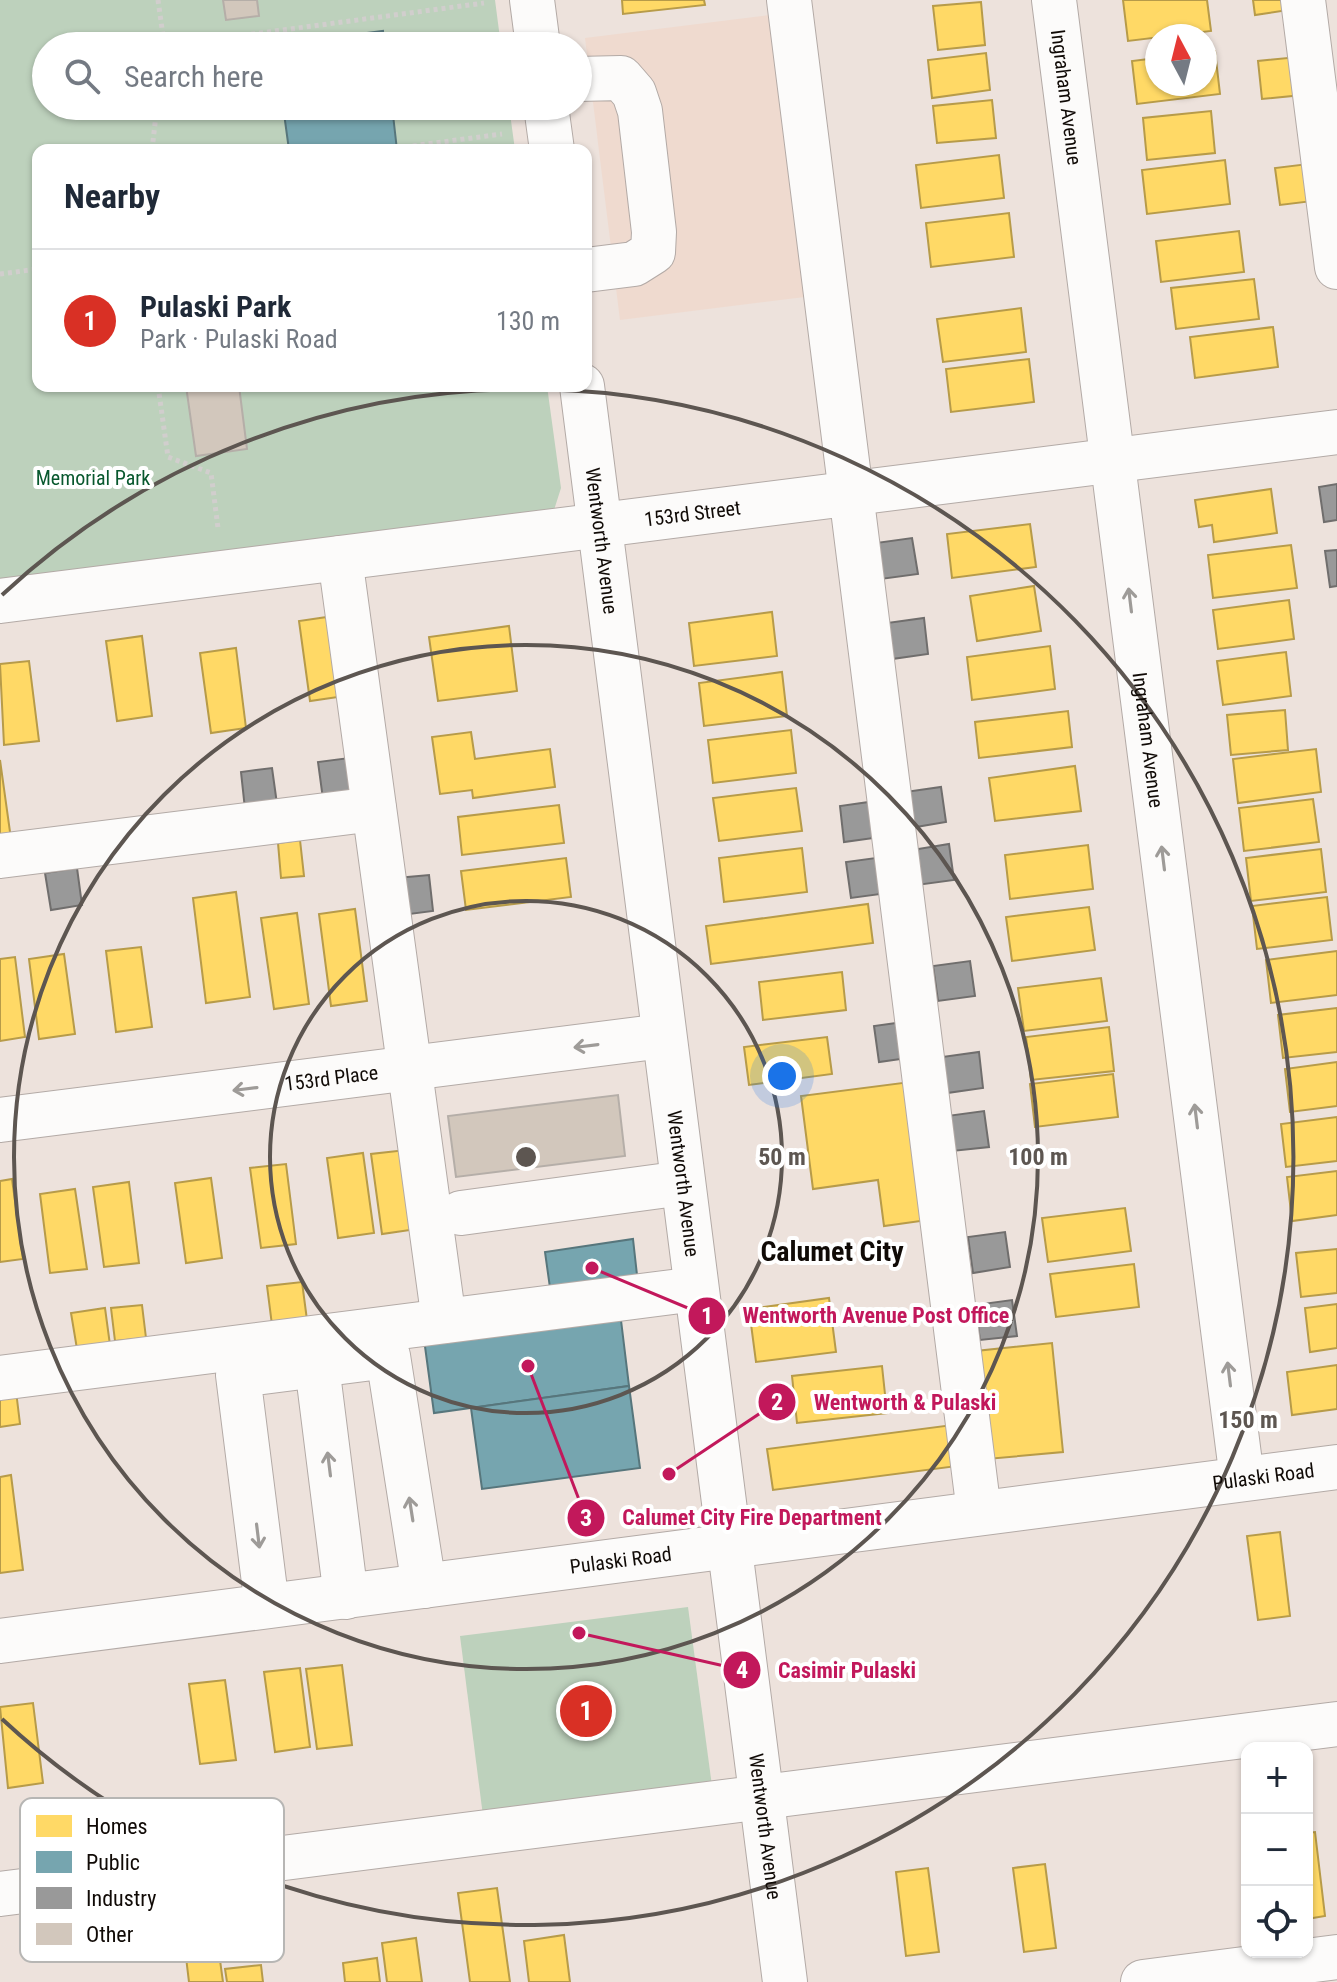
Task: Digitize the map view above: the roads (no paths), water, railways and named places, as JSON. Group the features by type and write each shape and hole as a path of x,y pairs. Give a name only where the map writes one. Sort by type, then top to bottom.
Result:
{"street":[{"path":"532,0 536,32"},
{"path":"789,0 979,1512"},
{"name":"Ingraham Avenue","path":"1054,0 1242,1479"},
{"path":"1303,0 1337,267"},
{"path":"592,79 621,78 634,93 640,111 654,232 653,252 634,264 592,269"},
{"path":"548,120 551,144"},
{"name":"Wentworth Avenue","path":"583,392 785,1982"},
{"name":"153rd Street","path":"0,601 1337,432"},
{"path":"340,558 444,1321"},
{"path":"0,856 374,809"},
{"name":"153rd Place","path":"0,1120 663,1036"},
{"path":"461,1213 683,1183"},
{"path":"0,1378 696,1289"},
{"path":"267,1606 238,1375 388,1356 424,1586"},
{"path":"317,1366 346,1597"},
{"name":"Pulaski Road","path":"0,1641 1337,1467"},
{"path":"284,1858 1337,1724"},
{"path":"0,1894 20,1891"},
{"path":"1143,1982 1337,1957"}],"place":[{"name":"Wentworth Avenue Post Office","path":"592,1268"},
{"name":"Calumet City Fire Department","path":"528,1366"},
{"name":"Wentworth & Pulaski","path":"669,1474"},
{"name":"Casimir Pulaski","path":"579,1633"},
{"name":"Pulaski Park","path":"586,1711"}],"district":[{"name":"Calumet City","path":"832,1251"}],"park label":[{"name":"Memorial Park","path":"93,478"}]}
